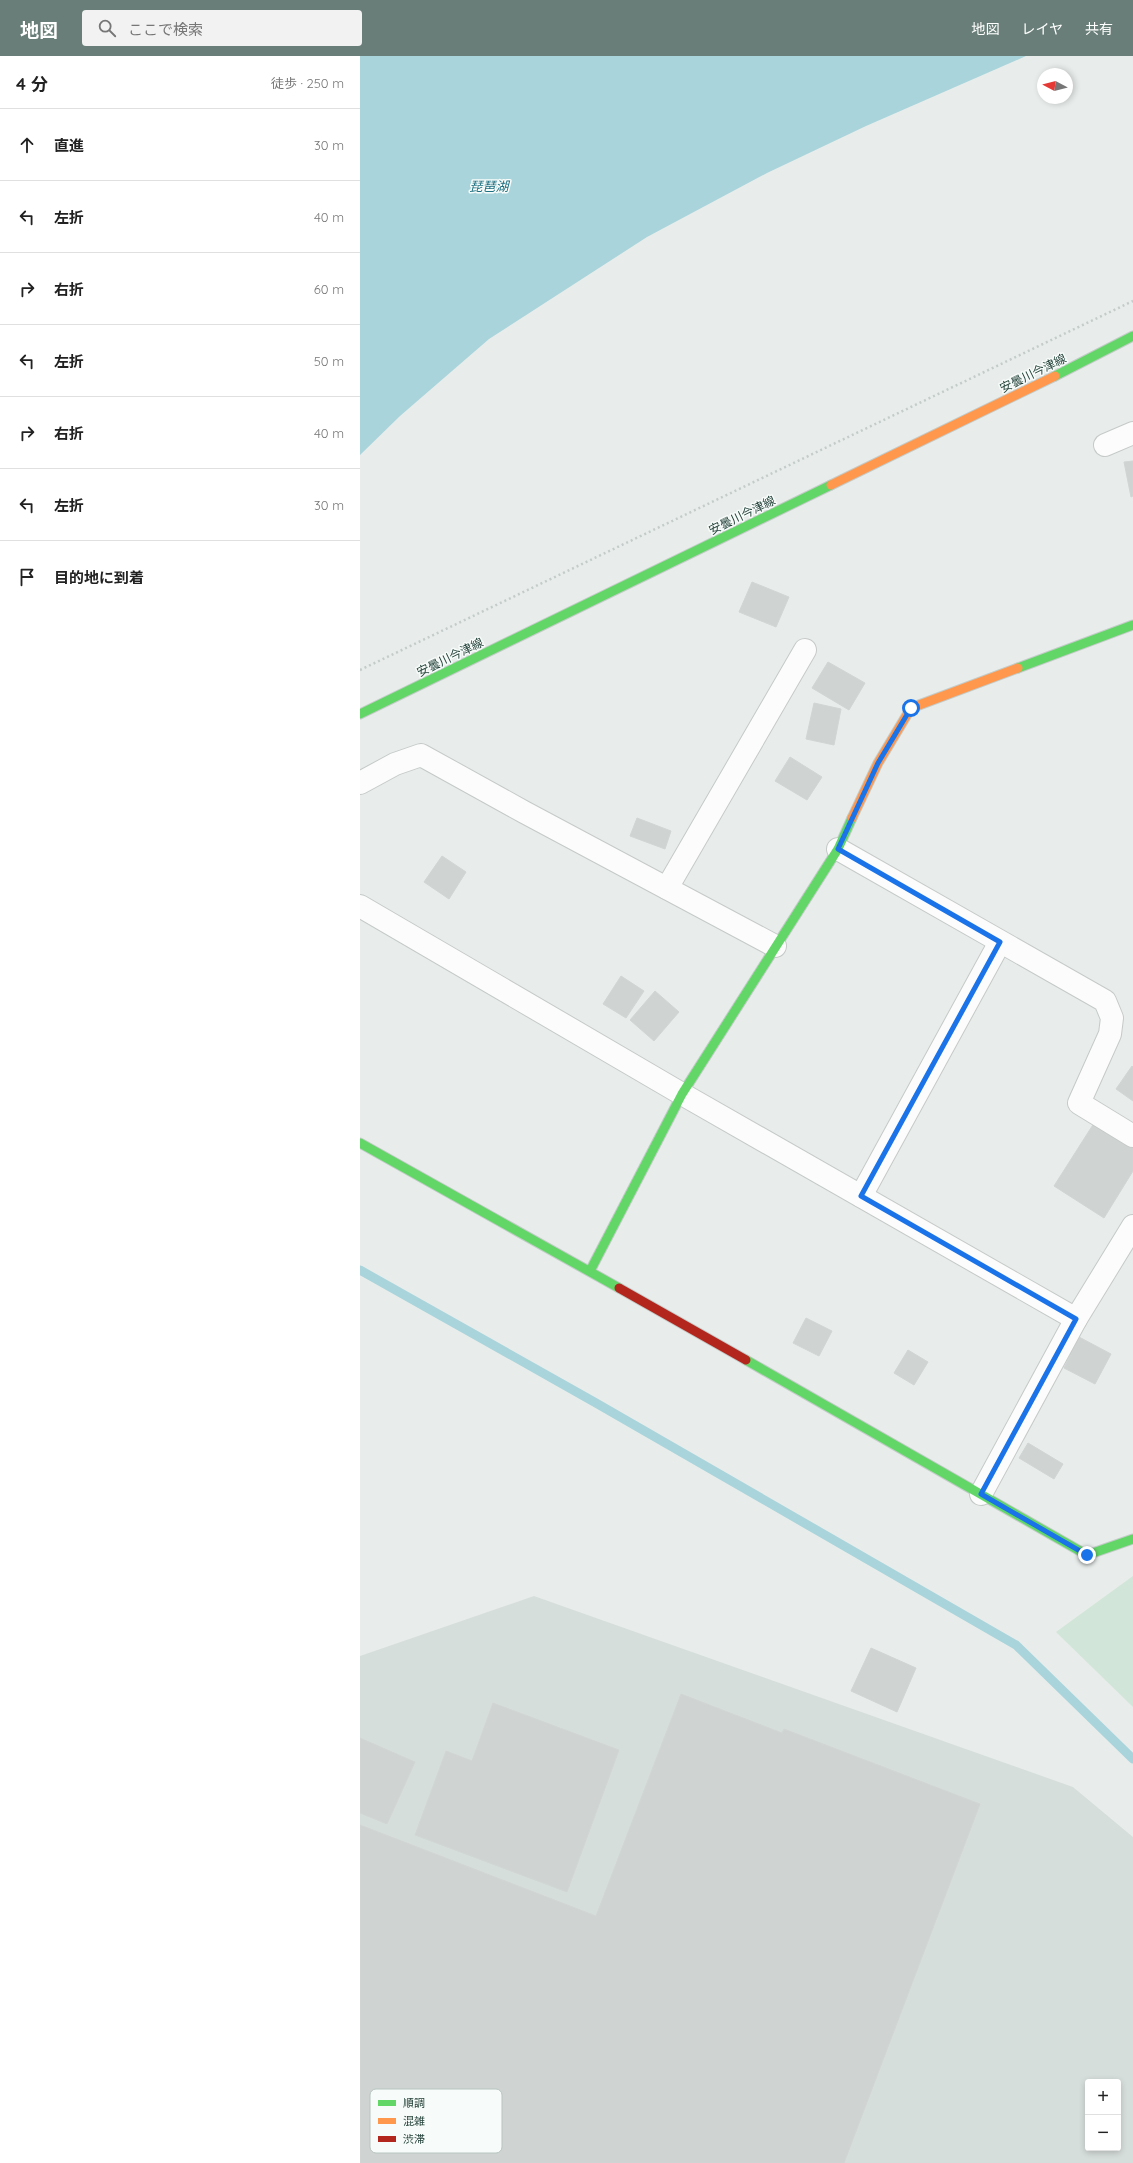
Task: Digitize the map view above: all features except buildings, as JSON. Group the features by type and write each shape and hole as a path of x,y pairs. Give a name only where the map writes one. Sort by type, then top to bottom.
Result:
{"street":[{"name":"安曇川今津線","path":"360,714 1037,385 1133,336"},
{"path":"1105,445 1133,433"},
{"path":"590,1271 682,1094 838,849 878,763 911,708 1133,626"},
{"path":"668,888 805,650"},
{"path":"360,783 395,764 422,755 524,812 775,946"},
{"path":"838,849 1105,1001 1112,1018 1110,1034 1079,1103 1133,1136"},
{"path":"360,906 682,1094 1076,1319"},
{"path":"861,1196 1000,942"},
{"path":"360,1143 590,1271 1087,1555 1133,1539"},
{"path":"981,1494 1076,1319 1133,1226"}],"path":[{"path":"360,670 1133,301"}],"shaded area":[{"path":"534,1596 1073,1787 1133,1837 1133,2163 360,2163 360,1656"}],"green space":[{"path":"1133,1576 1133,1707 1056,1632"}],"water":[{"name":"琵琶湖","path":"360,56 1026,56 866,126 767,173 647,237 489,339 400,416 360,455"}],"waterway":[{"path":"360,1270 596,1403 1016,1645 1133,1759"}],"traffic: fast":[{"path":"1055,376 1133,336"},
{"path":"360,714 831,485"},
{"path":"1018,668 1133,625"},
{"path":"590,1271 682,1094 838,849 852,818"},
{"path":"360,1143 619,1288"},
{"path":"746,1360 1087,1555 1133,1539"}],"traffic: slow":[{"path":"831,485 1055,376"},
{"path":"852,818 878,763 911,708 1018,668"}],"traffic: jam":[{"path":"619,1288 746,1360"}],"route":[{"path":"911,708 878,763 838,849 1000,942 861,1196 1076,1319 981,1494 1087,1555"}]}
